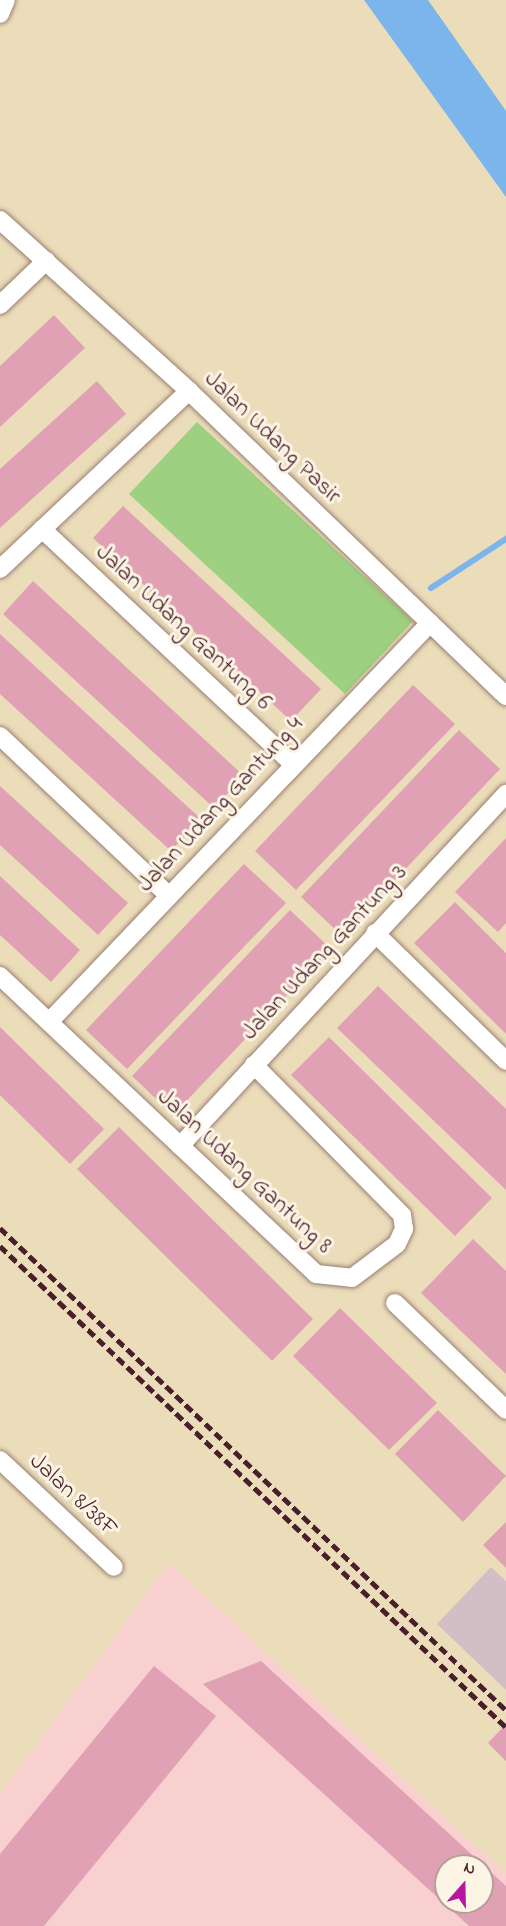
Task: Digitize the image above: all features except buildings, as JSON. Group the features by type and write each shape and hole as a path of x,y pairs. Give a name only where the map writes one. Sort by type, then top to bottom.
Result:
{"street":[{"path":"0,14 6,0"},
{"name":"Jalan Udang Pasir","path":"0,220 189,391 506,696"},
{"path":"0,305 46,261"},
{"path":"0,569 189,391"},
{"name":"Jalan Udang Gantung 6","path":"42,529 292,763"},
{"name":"Jalan Udang Gantung 4","path":"49,1022 292,763 430,622"},
{"path":"0,736 168,895"},
{"name":"Jalan Udang Gantung 3","path":"180,1146 506,794"},
{"path":"375,933 506,1061"},
{"name":"Jalan Udang Gantung 8","path":"0,976 316,1275 352,1278 397,1244 404,1229 402,1215 254,1065"},
{"path":"395,1303 506,1410"},
{"name":"Jalan 8/38F","path":"0,1460 114,1567"}],"shaded area":[{"path":"169,1563 484,1854 434,1854 434,1914 494,1914 494,1863 506,1874 506,1926 0,1926 0,1794"},
{"path":"491,1567 506,1581 506,1690 437,1624"}],"green space":[{"path":"197,422 413,621 345,694 129,494"}],"water":[{"path":"364,0 428,0 506,111 506,197"}],"waterway":[{"path":"431,588 506,539"}],"railway":[{"path":"0,1228 506,1710"},
{"path":"0,1246 506,1727"}]}
